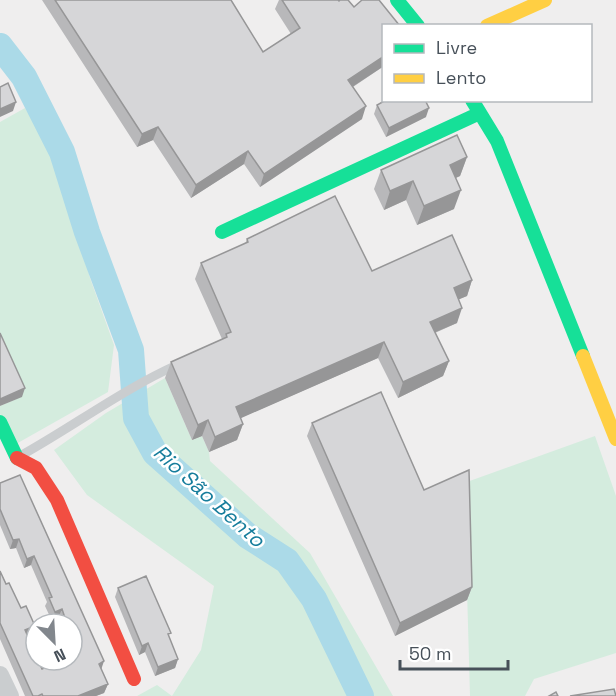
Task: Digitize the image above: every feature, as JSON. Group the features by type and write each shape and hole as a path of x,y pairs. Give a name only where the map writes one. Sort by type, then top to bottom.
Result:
{"street":[{"path":"397,0 416,24"},
{"path":"491,24 545,0"},
{"path":"473,102 497,141 612,418 616,439"},
{"path":"222,232 480,112"},
{"path":"0,422 17,458 36,468 57,500 134,678"},
{"path":"0,465 17,458"},
{"path":"0,675 10,696"}],"lane":[{"path":"17,458 148,378 189,360"}],"green space":[{"path":"25,108 43,136 74,217 90,278 114,345 108,392 16,444 0,414 0,406 21,397 0,349 0,122"},
{"path":"165,378 192,440 202,436 210,461 310,553 393,696 172,696 201,650 214,586 87,495 54,450 106,413"},
{"path":"595,436 616,496 616,653 534,679 525,696 470,696 464,483"},
{"path":"157,685 172,696 137,696"}],"building":[{"path":"55,0 231,0 263,52 300,28 282,0 348,0 354,7 362,0 379,0 398,24 382,24 382,57 348,80 366,106 264,174 248,151 196,185 158,127 142,134"},
{"path":"8,83 16,102 0,109 0,87"},
{"path":"382,102 426,102 429,108 389,128 377,105"},
{"path":"457,135 467,157 450,165 461,190 424,206 413,181 390,191 381,170"},
{"path":"335,196 372,271 452,235 472,280 454,288 462,308 430,322 449,361 403,382 384,342 236,407 243,424 215,437 208,420 198,425 171,362 227,337 226,334 231,332 201,263 248,242 247,239"},
{"path":"0,333 25,388 0,399"},
{"path":"381,392 424,490 469,470 472,587 400,623 312,423"},
{"path":"20,475 82,612 63,612 62,609 55,612 49,598 52,597 34,556 27,559 19,539 13,540 0,509 0,483"},
{"path":"0,571 6,584 9,583 21,608 26,606 29,612 24,612 24,672 84,672 84,617 104,661 99,664 108,684 78,696 43,696 42,694 33,696 0,623"},
{"path":"146,576 171,633 168,634 178,659 158,667 148,643 142,646 118,588"},
{"path":"614,689 616,696 570,696"}],"waterway":[{"name":"Rio São Bento","path":"0,46 24,77 62,152 87,232 131,350 136,418 155,453 248,536 287,561 314,599 361,696"}],"traffic: fast":[{"path":"397,0 416,24"},
{"path":"473,102 497,141 583,356"},
{"path":"222,232 480,113"},
{"path":"0,422 17,458"}],"traffic: slow":[{"path":"491,24 545,0"},
{"path":"583,356 616,439"}],"traffic: jam":[{"path":"17,458 36,468 57,500 134,679"}]}
